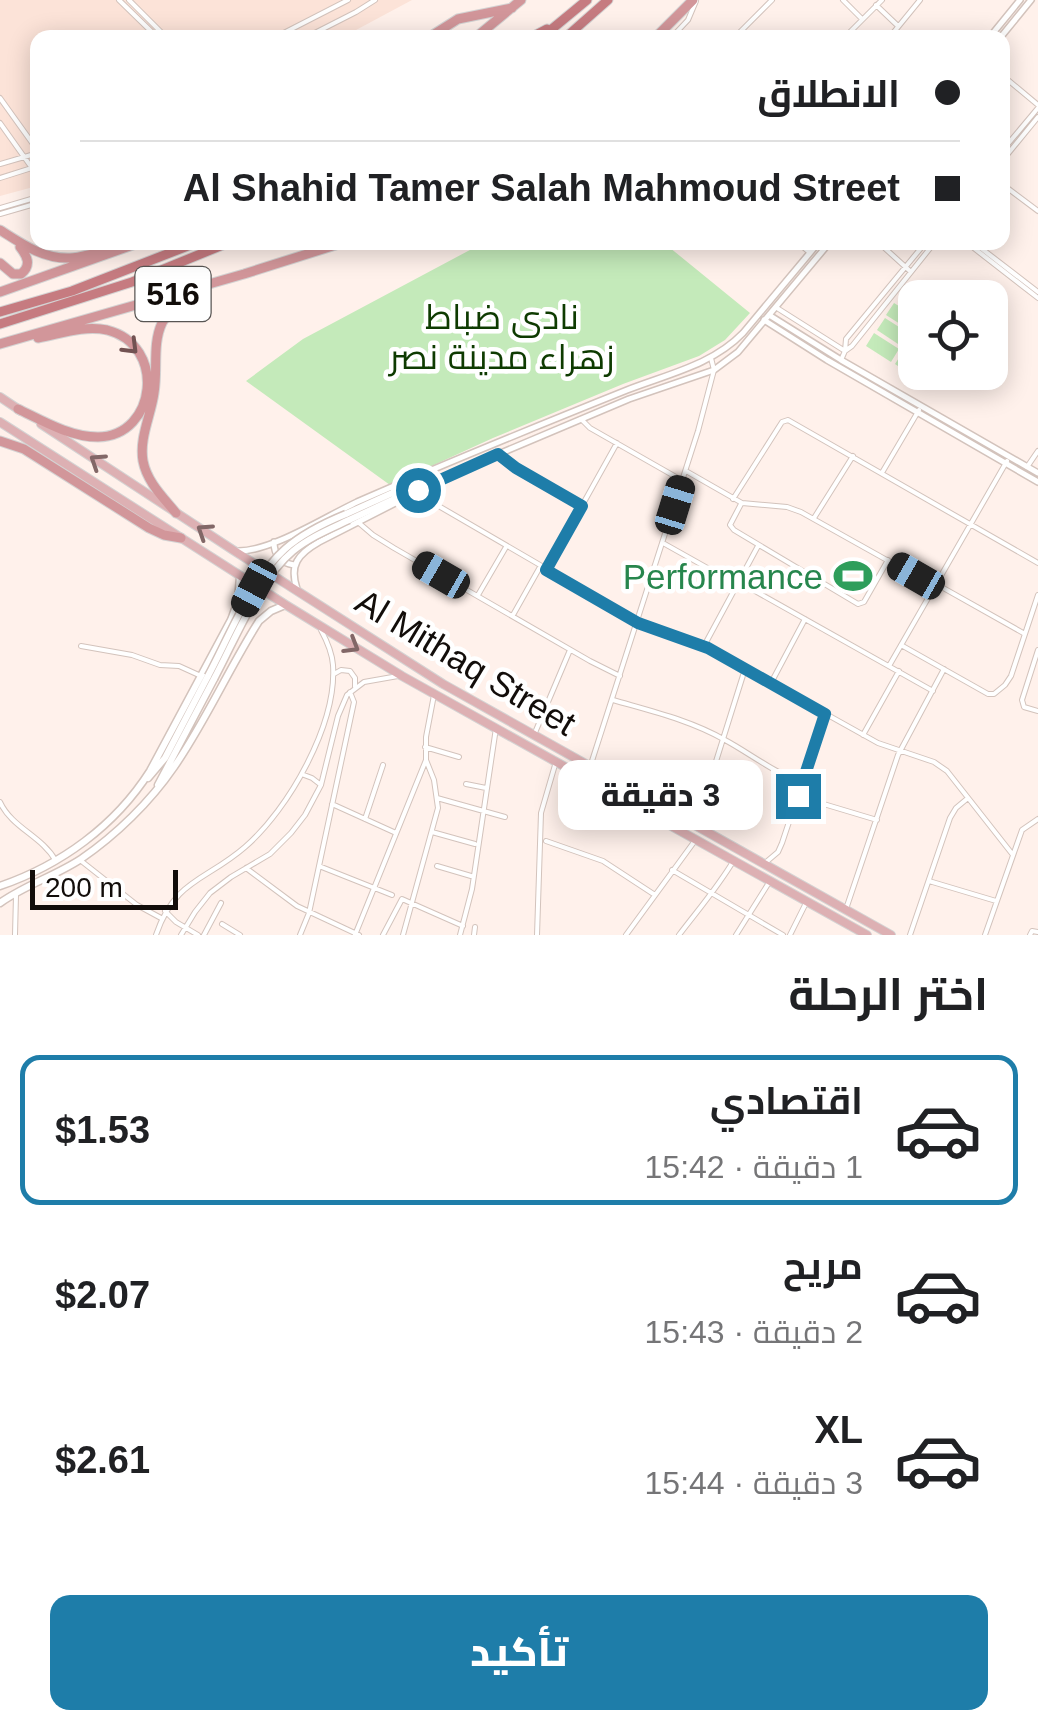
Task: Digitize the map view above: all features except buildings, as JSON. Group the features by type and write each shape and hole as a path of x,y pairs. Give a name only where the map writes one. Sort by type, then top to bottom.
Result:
{"highway":[{"path":"551,30 587,0"},
{"path":"663,30 694,0"},
{"path":"575,30 608,2"},
{"path":"441,30 458,19 515,4"},
{"path":"485,30 515,4"},
{"path":"545,30 563,20"},
{"name":"516","path":"0,230 30,249"},
{"path":"0,263 13,274 22,274 26,269 27,258 16,241"},
{"name":"516","path":"31,250 60,258 116,252"},
{"name":"516","path":"0,292 121,250"},
{"name":"516","path":"0,312 72,291 177,250"},
{"name":"516","path":"0,324 132,282 210,250"},
{"name":"516","path":"3,343 320,250"},
{"name":"516","path":"176,513 152,483 143,460 159,332 180,302 244,274"},
{"name":"516","path":"3,343 82,330 108,331 136,348 148,374 146,398 138,414 119,431 104,437 71,433 18,409"},
{"path":"0,441 24,449 149,528 181,538"}],"main road":[{"name":"Al Mithaq Street","path":"0,398 444,684 891,935"},
{"name":"Al Mithaq Street","path":"0,422 434,695 867,935"},
{"path":"0,886 56,861 87,840 153,774 276,568 305,542 415,478"},
{"path":"347,517 420,492"},
{"path":"156,790 177,751 236,608 240,575"},
{"path":"1,901 79,860 156,790 185,750 259,621 286,605"},
{"path":"236,608 250,608 259,621"},
{"path":"759,875 764,862"},
{"path":"774,883 784,873"}],"street":[{"path":"119,0 150,30"},
{"path":"129,0 159,30"},
{"path":"290,30 348,0"},
{"path":"321,30 374,0"},
{"path":"679,30 694,0"},
{"path":"742,30 772,0"},
{"path":"844,0 863,19"},
{"path":"852,30 882,0"},
{"path":"895,30 920,0"},
{"path":"996,30 1020,0"},
{"path":"1007,30 1032,0"},
{"path":"876,5 898,26"},
{"path":"1010,83 1038,106 1010,141"},
{"path":"0,98 30,141"},
{"path":"1010,151 1038,117"},
{"path":"0,123 30,162"},
{"path":"0,164 30,154"},
{"path":"0,178 30,169"},
{"path":"1010,190 1038,211"},
{"path":"0,211 30,202"},
{"path":"806,250 810,253"},
{"path":"298,592 294,565 312,546 498,454 658,388 714,370 738,352 812,250"},
{"path":"233,550 253,550 274,542 415,478 710,358 775,307 823,250"},
{"path":"887,250 911,272"},
{"path":"841,360 846,339 919,250"},
{"path":"845,351 929,250"},
{"path":"979,250 1038,295"},
{"path":"775,307 845,351"},
{"path":"765,316 1008,460 1038,482"},
{"path":"829,357 841,360 919,409"},
{"path":"590,767 686,471 714,370 710,358"},
{"path":"882,473 919,409"},
{"path":"581,419 590,428 683,481"},
{"path":"733,499 785,420 792,421 1038,562"},
{"path":"515,436 519,445"},
{"path":"512,616 617,443"},
{"path":"1027,467 1038,451"},
{"path":"498,454 582,506"},
{"path":"814,518 852,456"},
{"path":"1008,460 1038,473"},
{"path":"889,666 1008,460"},
{"path":"686,471 742,503 794,509 814,518 1024,634"},
{"path":"420,492 638,623 704,646 863,735 943,768 1013,855"},
{"path":"742,503 731,528 860,604 888,560"},
{"path":"359,522 372,535 620,676"},
{"path":"274,542 280,559 294,565"},
{"path":"663,543 720,575 740,579 933,691"},
{"path":"704,646 758,546"},
{"path":"478,596 506,547"},
{"path":"901,645 994,694 1008,681 1038,595"},
{"path":"771,684 804,619"},
{"path":"156,935 165,911 186,886 230,859 275,816 302,775 322,728 333,675 331,651 319,625"},
{"path":"81,646 138,656 160,666 179,666 208,677"},
{"path":"534,735 570,650"},
{"path":"1038,650 1022,700 1024,707 1038,711"},
{"path":"696,825 745,669"},
{"path":"182,935 210,894 270,854 308,810 321,785 344,699 356,678 350,671 341,670 333,675"},
{"path":"846,910 899,752 944,670"},
{"path":"863,735 898,671"},
{"path":"352,689 374,679 402,676"},
{"path":"300,935 309,912 354,702 352,689"},
{"path":"403,935 438,808 425,747 434,695"},
{"path":"613,700 670,716 724,738 783,775 802,782"},
{"path":"764,862 780,848 825,714"},
{"path":"460,935 496,728"},
{"path":"425,747 459,757"},
{"path":"246,868 309,912 356,934 426,760"},
{"path":"537,935 541,813 557,760"},
{"path":"365,818 384,766"},
{"path":"302,775 321,785"},
{"path":"466,784 486,788"},
{"path":"798,796 877,820"},
{"path":"437,798 505,817"},
{"path":"910,935 950,818 968,798"},
{"path":"0,802 10,819 46,847 56,861"},
{"path":"331,804 396,834"},
{"path":"986,935 1024,828 1038,818"},
{"path":"432,832 478,845"},
{"path":"626,935 696,838"},
{"path":"546,841 602,861 655,895"},
{"path":"230,859 230,869 238,873"},
{"path":"79,860 138,905 162,918"},
{"path":"679,935 713,894 734,860"},
{"path":"319,866 392,894"},
{"path":"438,866 473,877"},
{"path":"672,870 786,935 807,901"},
{"path":"928,881 997,902"},
{"path":"736,935 774,883"},
{"path":"15,935 16,892"},
{"path":"383,935 402,899 463,926"},
{"path":"165,911 176,922 201,935 221,902"},
{"path":"222,924 240,935"},
{"path":"474,935 475,927"},
{"path":"1030,935 1032,931 1038,932"}],"shaded area":[{"path":"0,0 412,0 356,30 30,30 30,188 0,196"}],"green space":[{"name":"نادى ضباط زهراء مدينة نصر","path":"470,250 673,250 750,313 725,340 699,356 493,438 390,485 246,381 303,339"},
{"path":"894,303 898,305 898,323 886,315"},
{"path":"885,318 898,326 898,344 877,330"},
{"path":"874,333 898,351 891,362 866,346"}],"place":[{"name":"Performance","path":"853,576"}],"route":[{"path":"418,490 498,454 582,506 546,570 638,623 708,648 825,714 798,796"}]}
